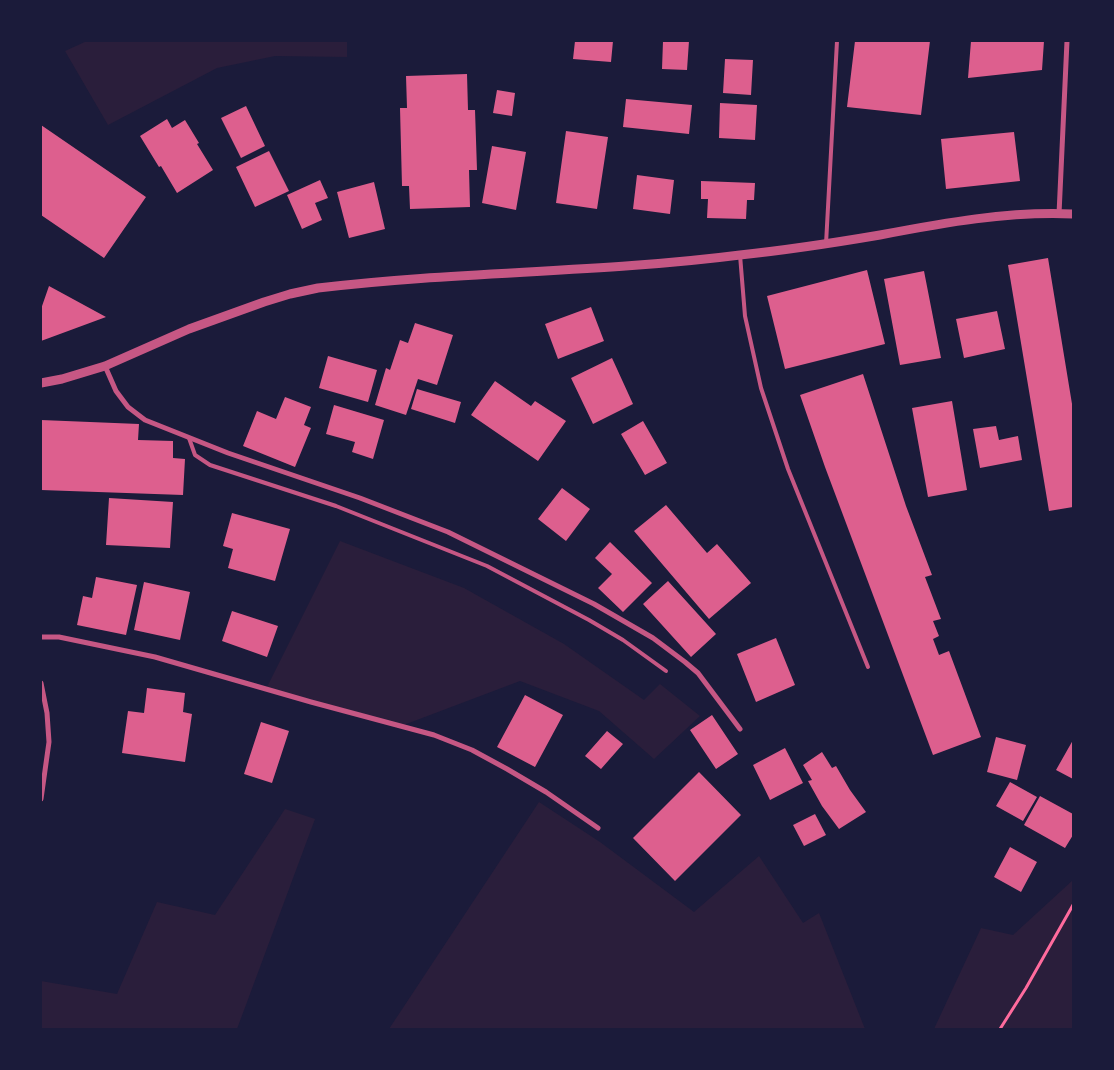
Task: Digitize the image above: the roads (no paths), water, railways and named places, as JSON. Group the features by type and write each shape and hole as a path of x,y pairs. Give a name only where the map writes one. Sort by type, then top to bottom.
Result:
{"street":[{"path":"1059,214 1067,41"},
{"path":"41,383 62,380 105,366 189,329 264,302 311,289 343,285 660,264 740,256 826,244 985,218 1073,214"},
{"path":"105,366 116,391 128,407 145,420 189,438 448,532 594,604 653,638 686,662 698,673 740,730"},
{"path":"41,637 59,637 155,657 302,700 434,735 472,750 507,769 546,792 598,828"},
{"path":"41,683 47,713 49,742 41,799"}],"lane":[{"path":"826,244 837,41"},
{"path":"740,256 745,316 761,388 788,469 868,667"},
{"path":"189,438 195,455 210,465 322,501 487,566 589,620 623,640 666,671"}]}
